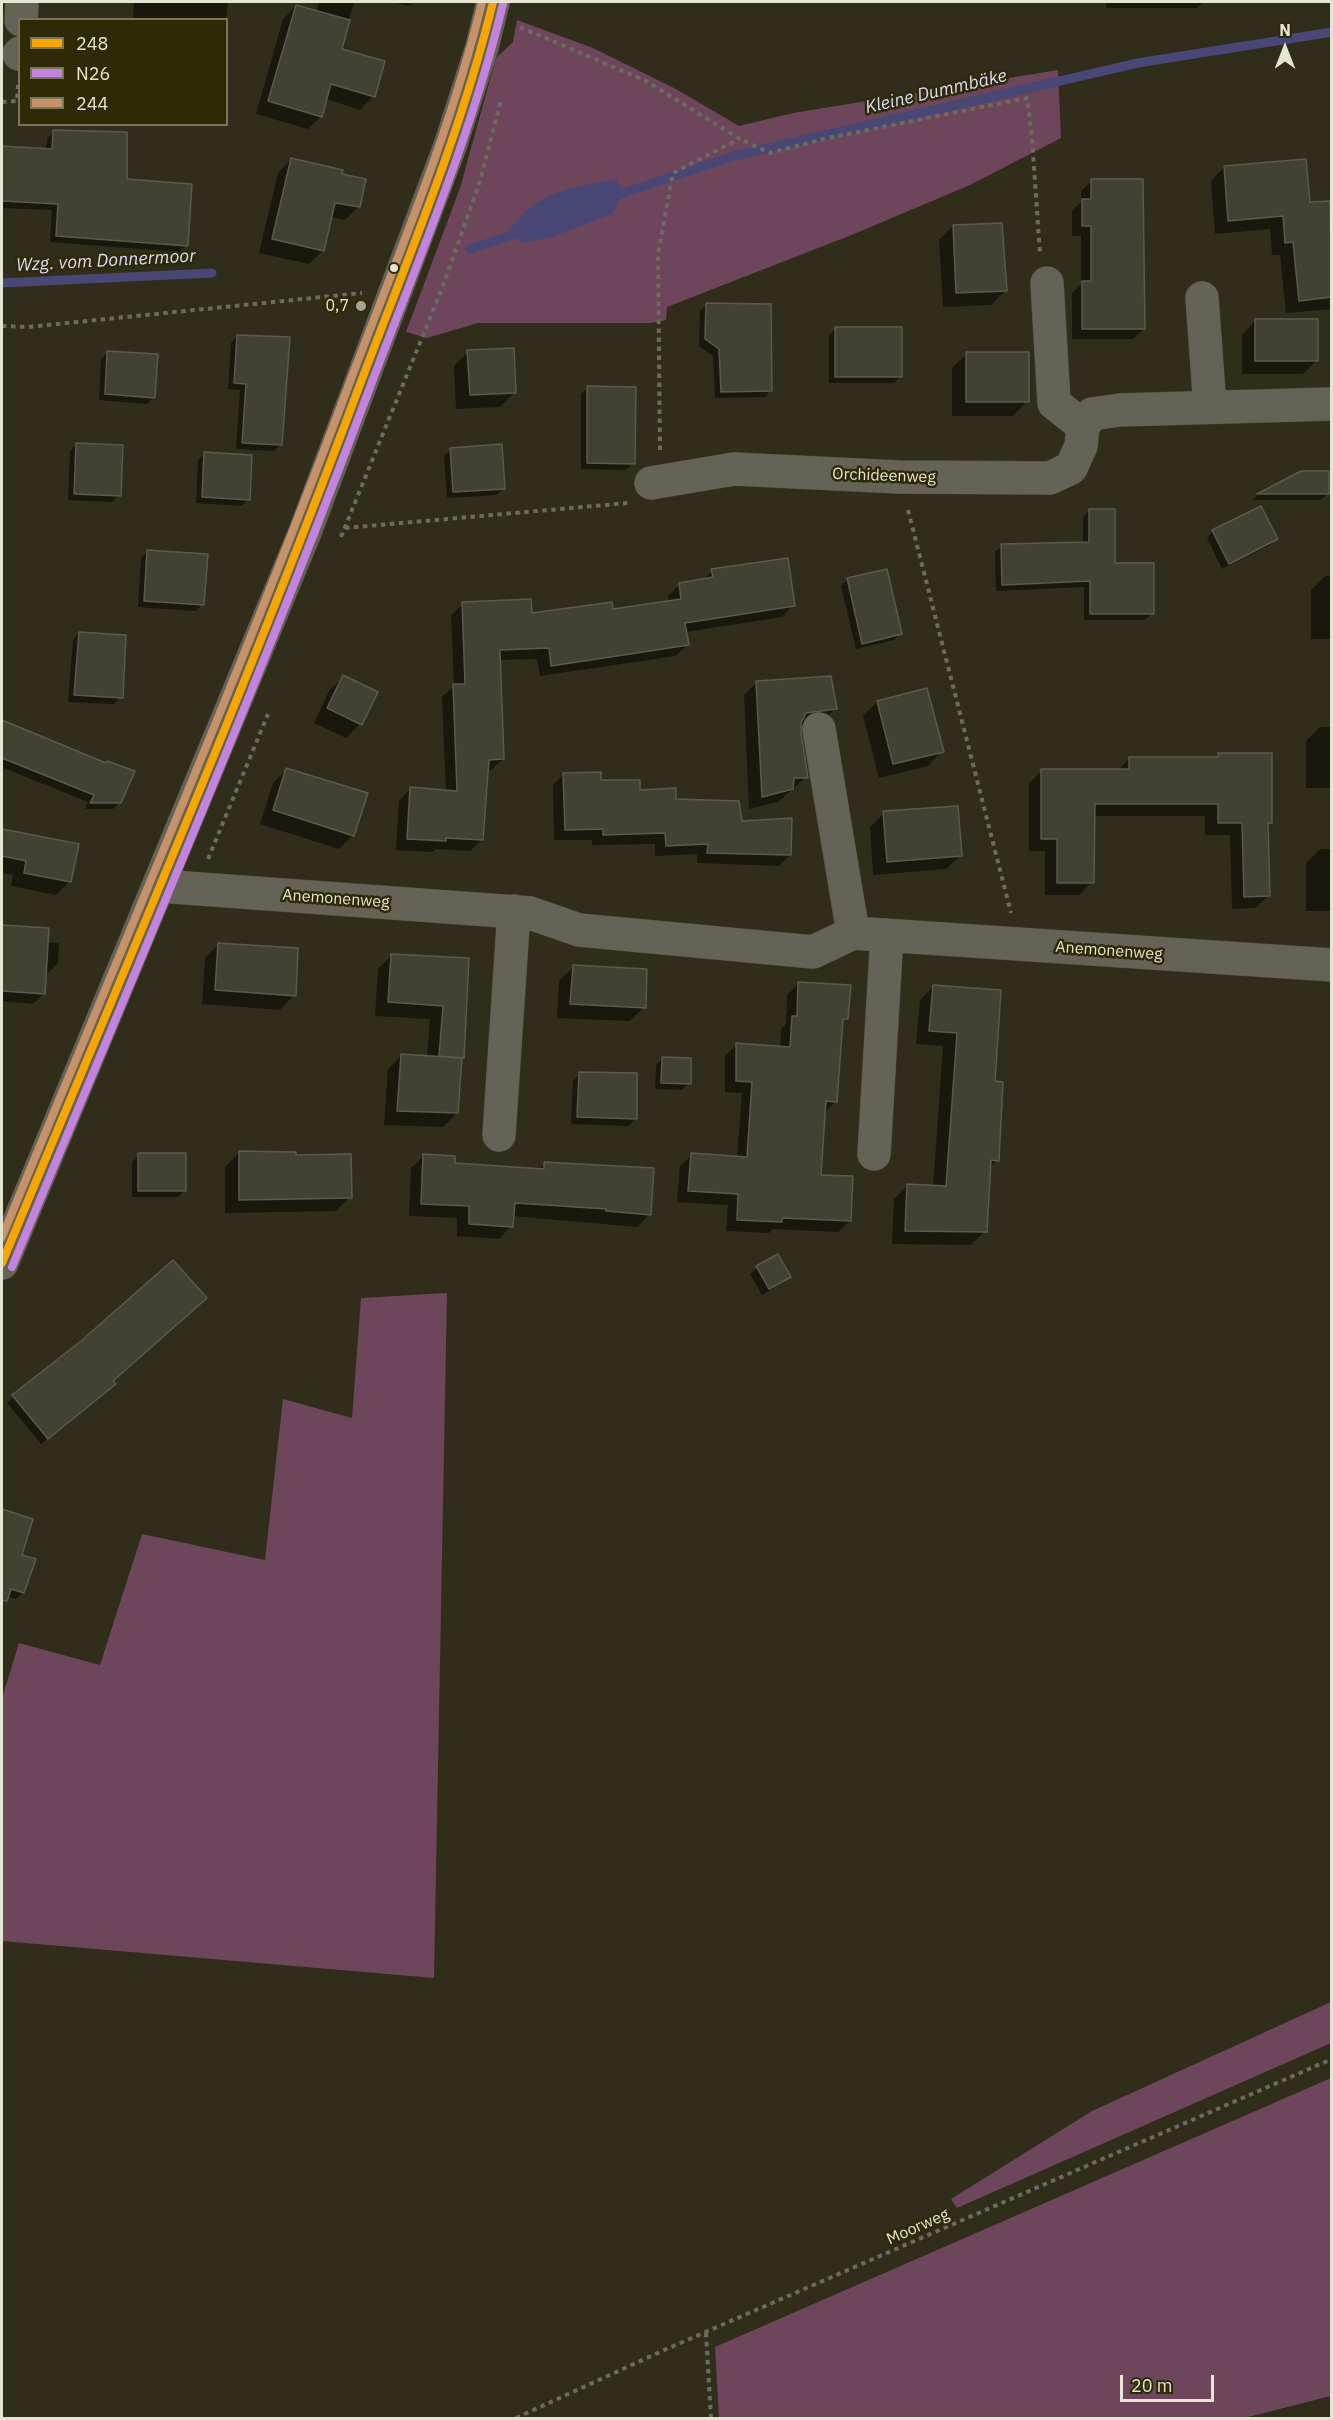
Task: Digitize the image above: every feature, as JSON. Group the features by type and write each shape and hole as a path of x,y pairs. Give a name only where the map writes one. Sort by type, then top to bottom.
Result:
{"street":[{"path":"21,18 22,2"},
{"path":"2,1263 305,532 450,146 492,9"},
{"path":"1047,283 1054,403 1083,426 1092,414 1120,410 1332,404"},
{"path":"1202,298 1210,407"},
{"name":"Orchideenweg","path":"656,483 734,470 899,477 1050,478 1071,468 1081,446 1083,426"},
{"path":"819,729 853,933"},
{"name":"Anemonenweg","path":"159,886 514,911 530,913 579,930 813,952 853,933 1332,965"},
{"path":"499,1135 514,911"},
{"path":"874,1154 887,935"}],"path":[{"path":"492,9 646,81 740,139 770,153 828,138 1027,98 1041,272 1047,283"},
{"path":"345,528 627,503 656,483 658,254 673,173 740,139"},
{"path":"2,326 28,327 367,292"},
{"path":"899,477 1019,945"},
{"name":"Moorweg","path":"516,2418 1332,2060"},
{"path":"706,2333 711,2418"}],"shaded area":[{"path":"517,20 593,48 676,89 739,126 793,113 1058,70 1061,138 970,185 854,234 667,307 666,320 651,323 478,323 427,338 406,332 460,188 496,58 513,42"},
{"path":"616,180 624,193 612,214 552,237 521,243 511,228 533,206 545,198 585,185"},
{"path":"447,1293 434,1978 2,1941 2,1698 19,1643 100,1665 142,1534 265,1560 283,1399 352,1418 361,1298"},
{"path":"1331,2002 1331,2043 957,2208 951,2199 1092,2111"},
{"path":"1331,2078 1331,2396 1244,2418 719,2418 715,2347"}],"building":[{"path":"296,5 350,20 342,49 385,61 375,97 331,84 322,117 268,101"},
{"path":"53,130 127,132 127,179 192,184 188,246 56,236 58,204 2,201 2,146 52,149"},
{"path":"291,158 343,170 342,174 366,179 360,207 335,203 324,251 272,239"},
{"path":"1306,159 1310,202 1330,201 1332,297 1299,301 1293,242 1285,243 1283,216 1228,221 1224,166"},
{"path":"1091,179 1143,179 1145,329 1082,329 1082,281 1091,281 1091,226 1082,226 1082,199 1091,199"},
{"path":"1002,223 1007,291 956,293 953,225"},
{"path":"706,303 771,304 772,391 721,392 719,349 705,339"},
{"path":"1255,319 1318,319 1318,361 1255,361"},
{"path":"835,327 902,327 902,377 835,377"},
{"path":"237,335 290,337 282,445 242,443 246,384 234,383"},
{"path":"514,348 516,393 470,395 467,350"},
{"path":"107,351 158,354 155,398 105,394"},
{"path":"966,352 1029,352 1029,402 966,402"},
{"path":"587,386 636,387 635,464 587,463"},
{"path":"76,443 123,445 121,496 74,494"},
{"path":"502,444 505,489 453,492 450,448"},
{"path":"204,452 252,455 250,500 202,497"},
{"path":"1301,471 1329,471 1329,494 1257,494"},
{"path":"1261,506 1278,539 1229,564 1212,530"},
{"path":"1089,509 1115,509 1115,563 1154,563 1154,614 1090,614 1090,581 1002,585 1001,544 1089,542"},
{"path":"147,550 208,554 204,605 144,601"},
{"path":"788,558 795,606 685,623 689,645 551,666 549,648 500,650 504,759 489,760 483,840 407,839 410,787 457,791 453,684 465,684 462,602 531,599 532,613 612,602 613,609 681,599 679,583 713,577 711,569"},
{"path":"887,569 902,634 862,644 847,578"},
{"path":"79,632 126,635 123,698 74,695"},
{"path":"343,675 378,692 362,725 327,708"},
{"path":"831,676 837,709 806,713 801,723 808,778 794,778 793,789 762,797 756,681"},
{"path":"927,688 944,752 893,764 877,701"},
{"path":"2,720 106,763 107,761 135,771 121,803 90,803 94,795 2,758"},
{"path":"1218,753 1272,753 1272,823 1268,823 1270,896 1244,897 1242,823 1218,823 1218,804 1095,804 1094,883 1057,883 1057,839 1041,839 1041,769 1129,769 1129,757 1218,757"},
{"path":"286,768 368,793 354,836 273,810"},
{"path":"601,772 601,780 640,780 640,790 676,788 676,799 739,801 742,821 792,818 791,855 707,853 708,844 666,846 665,833 603,835 603,829 565,830 563,773"},
{"path":"958,806 962,856 887,862 883,811"},
{"path":"2,829 79,844 71,882 24,873 26,861 2,856"},
{"path":"2,925 49,928 45,994 2,991"},
{"path":"218,943 298,948 296,996 215,990"},
{"path":"391,954 469,958 464,1058 439,1056 443,1006 388,1002"},
{"path":"573,965 647,969 646,1008 570,1004"},
{"path":"798,982 851,985 848,1019 843,1019 837,1102 826,1101 821,1175 853,1176 851,1221 782,1218 782,1222 737,1220 738,1194 688,1191 691,1153 747,1157 752,1082 736,1081 736,1043 790,1047 792,1016 797,1016"},
{"path":"933,985 1001,990 995,1081 1003,1082 999,1161 991,1160 987,1232 905,1231 907,1184 946,1186 957,1033 929,1031"},
{"path":"401,1054 462,1058 458,1113 397,1111"},
{"path":"662,1057 691,1058 691,1084 661,1083"},
{"path":"579,1072 637,1073 637,1119 577,1117"},
{"path":"239,1151 296,1152 296,1155 351,1154 352,1198 239,1200"},
{"path":"138,1153 186,1153 186,1191 138,1191"},
{"path":"423,1154 455,1156 455,1163 544,1169 544,1162 654,1168 651,1215 606,1211 606,1209 515,1203 513,1227 469,1224 469,1206 421,1204"},
{"path":"778,1254 791,1277 769,1289 756,1266"},
{"path":"173,1260 207,1298 113,1381 116,1384 48,1439 12,1395 81,1341"},
{"path":"2,1509 33,1519 22,1555 36,1559 24,1593 11,1589 7,1601 2,1600"}],"waterway":[{"name":"Kleine Dummbäke","path":"615,196 734,156 1138,63 1332,32"},
{"name":"Wzg. vom Donnermoor","path":"470,249 515,234"},
{"name":"Wzg. vom Donnermoor","path":"2,283 212,273"}],"transit line":[{"name":"244","path":"2,1237 180,810 310,487 439,145 482,2"},
{"name":"248","path":"2,1263 185,826 317,497 449,148 493,2"},
{"name":"N26","path":"12,1267 194,830 327,501 459,151 490,54 503,4"}],"place":[{"name":"0,7","path":"361,306"}]}
